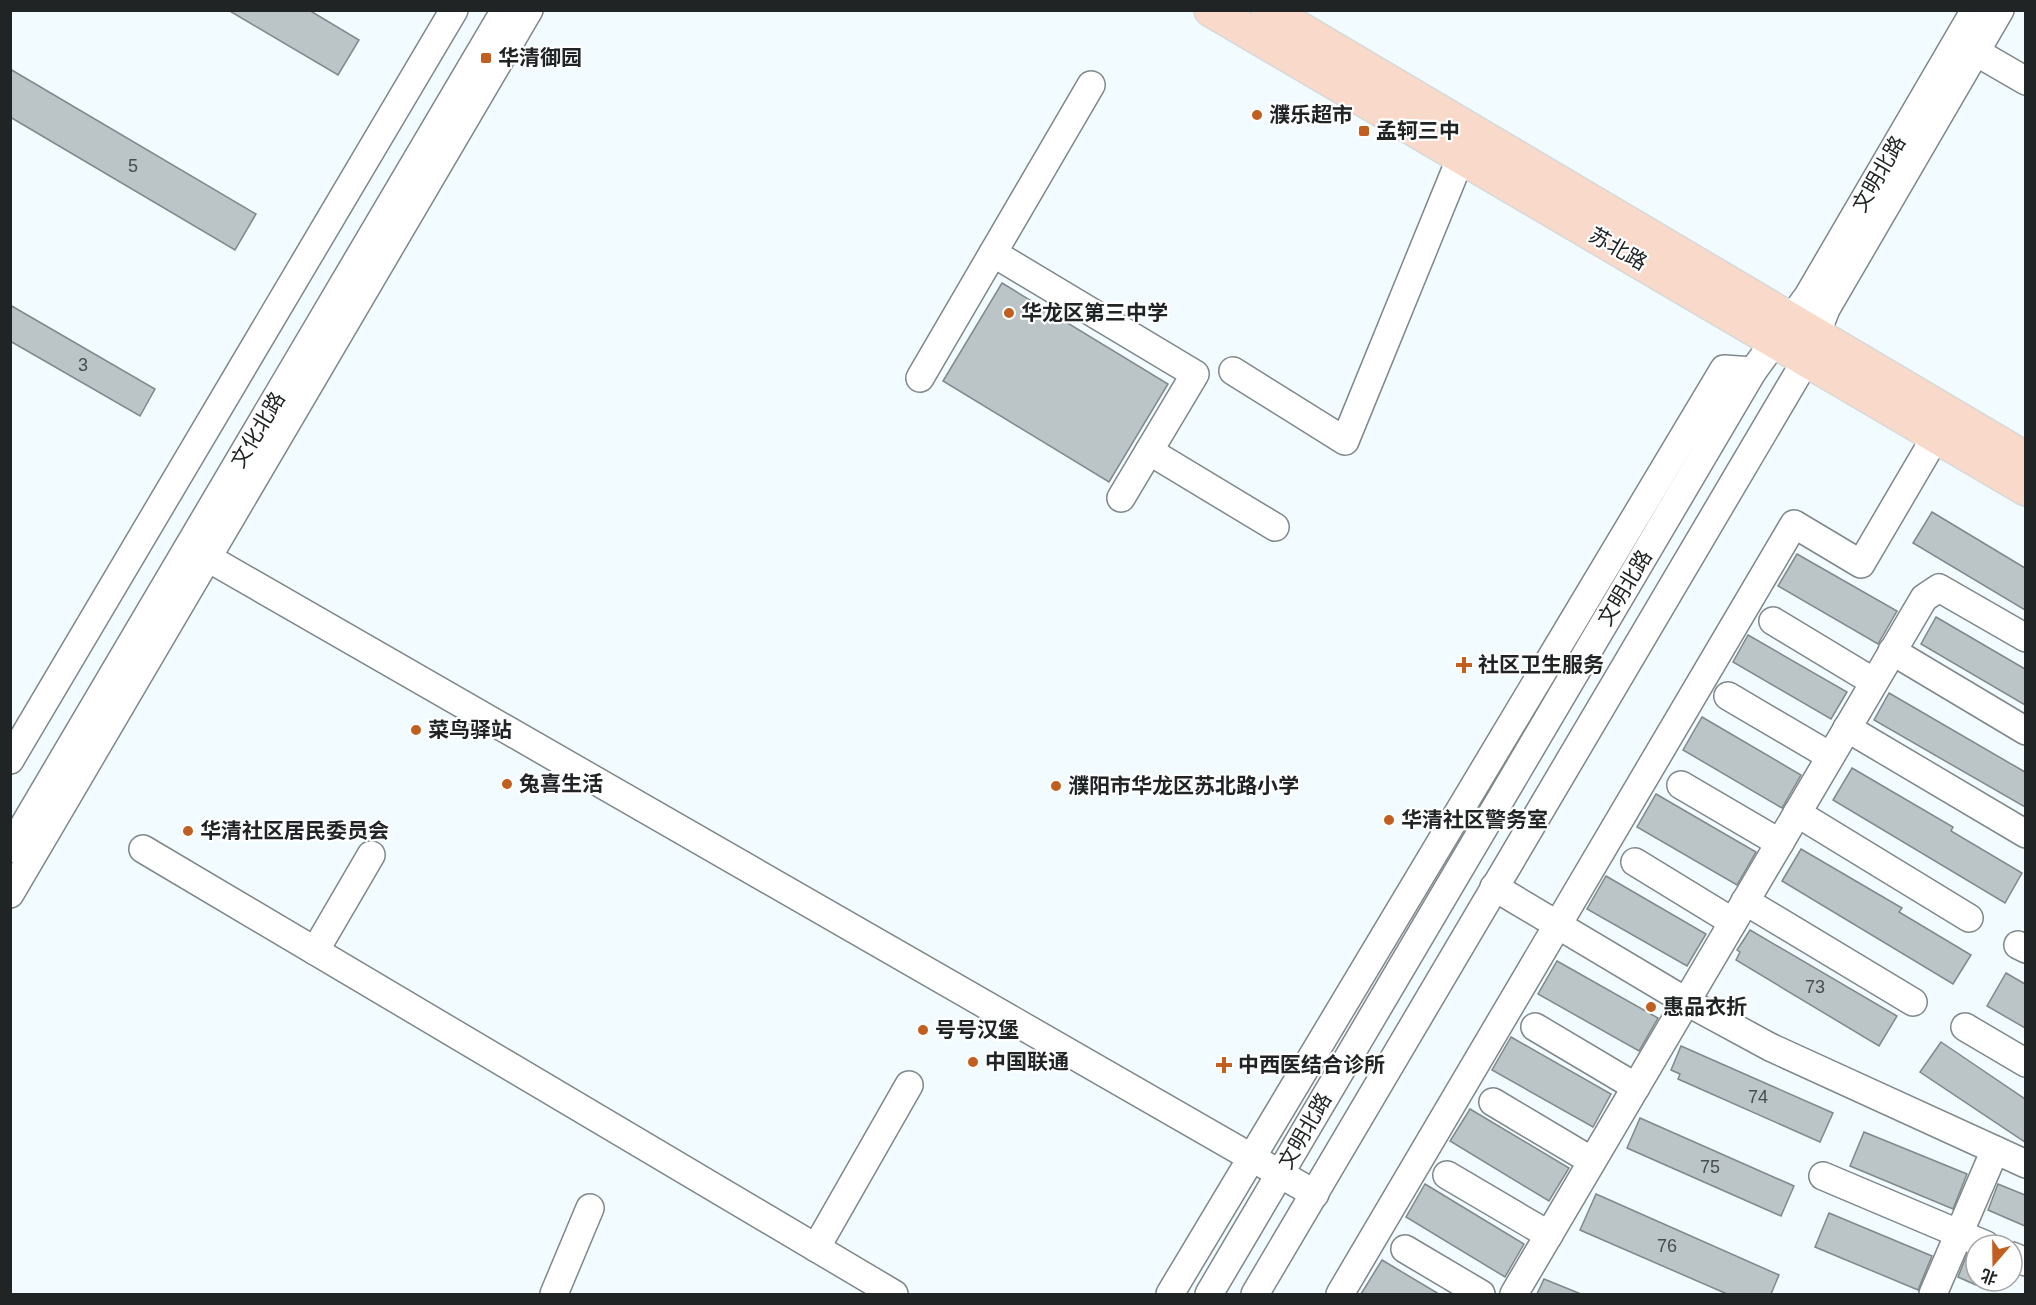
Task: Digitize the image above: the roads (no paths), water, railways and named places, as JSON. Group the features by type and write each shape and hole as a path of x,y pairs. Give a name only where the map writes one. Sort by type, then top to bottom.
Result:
{"main road":[{"name":"苏北路","path":"1211,10 1461,157 1797,339 2025,459"},
{"name":"苏北路","path":"1268,10 1797,339 1936,436 2025,489"}],"street":[{"path":"10,760 453,10"},
{"name":"文化北路","path":"10,812 483,10"},
{"name":"文化北路","path":"10,849 198,553 505,10"},
{"path":"10,894 198,553 529,10"},
{"name":"文明北路","path":"1255,1294 1494,887 1797,339 1809,296 1975,10"},
{"name":"文明北路","path":"1209,1294 1753,371 1797,339 1826,309 2000,10"},
{"path":"1976,52 2025,81"},
{"path":"920,378 1091,86"},
{"path":"1233,371 1345,441 1461,157"},
{"path":"993,254 1195,374 1121,498"},
{"path":"1170,1294 1724,369 1753,371"},
{"path":"1340,1294 1794,524 1861,564 1936,436"},
{"path":"1149,451 1275,527"},
{"path":"198,553 1315,1194"},
{"path":"1514,1294 1924,598 1939,588 2025,638"},
{"path":"1773,621 1874,682"},
{"path":"1892,651 2025,731"},
{"path":"1728,696 1830,756"},
{"path":"1847,728 2025,834"},
{"path":"1681,785 1780,843"},
{"path":"1797,813 1969,918"},
{"path":"143,849 894,1294"},
{"path":"315,951 370,855"},
{"path":"1635,862 1739,912 1913,1002"},
{"path":"1494,887 1687,1002 1770,1047 2025,1164"},
{"path":"1535,1027 1636,1087"},
{"path":"1965,1027 2025,1063"},
{"path":"816,1248 909,1085"},
{"path":"1493,1102 1592,1161"},
{"path":"1934,1294 1995,1150"},
{"path":"1447,1174 1549,1235"},
{"path":"1823,1176 1964,1236"},
{"path":"554,1294 590,1208"},
{"path":"1405,1249 1481,1294"}],"place":[{"name":"华清御园","path":"486,58"},
{"name":"濮乐超市","path":"1257,115"},
{"name":"孟轲三中","path":"1364,131"},
{"name":"华龙区第三中学","path":"1009,313"},
{"name":"社区卫生服务","path":"1464,665"},
{"name":"菜鸟驿站","path":"416,730"},
{"name":"兔喜生活","path":"507,784"},
{"name":"濮阳市华龙区苏北路小学","path":"1056,786"},
{"name":"华清社区警务室","path":"1389,820"},
{"name":"华清社区居民委员会","path":"188,831"},
{"name":"惠品衣折","path":"1651,1007"},
{"name":"号号汉堡","path":"923,1030"},
{"name":"中国联通","path":"973,1062"},
{"name":"中西医结合诊所","path":"1224,1065"}]}
